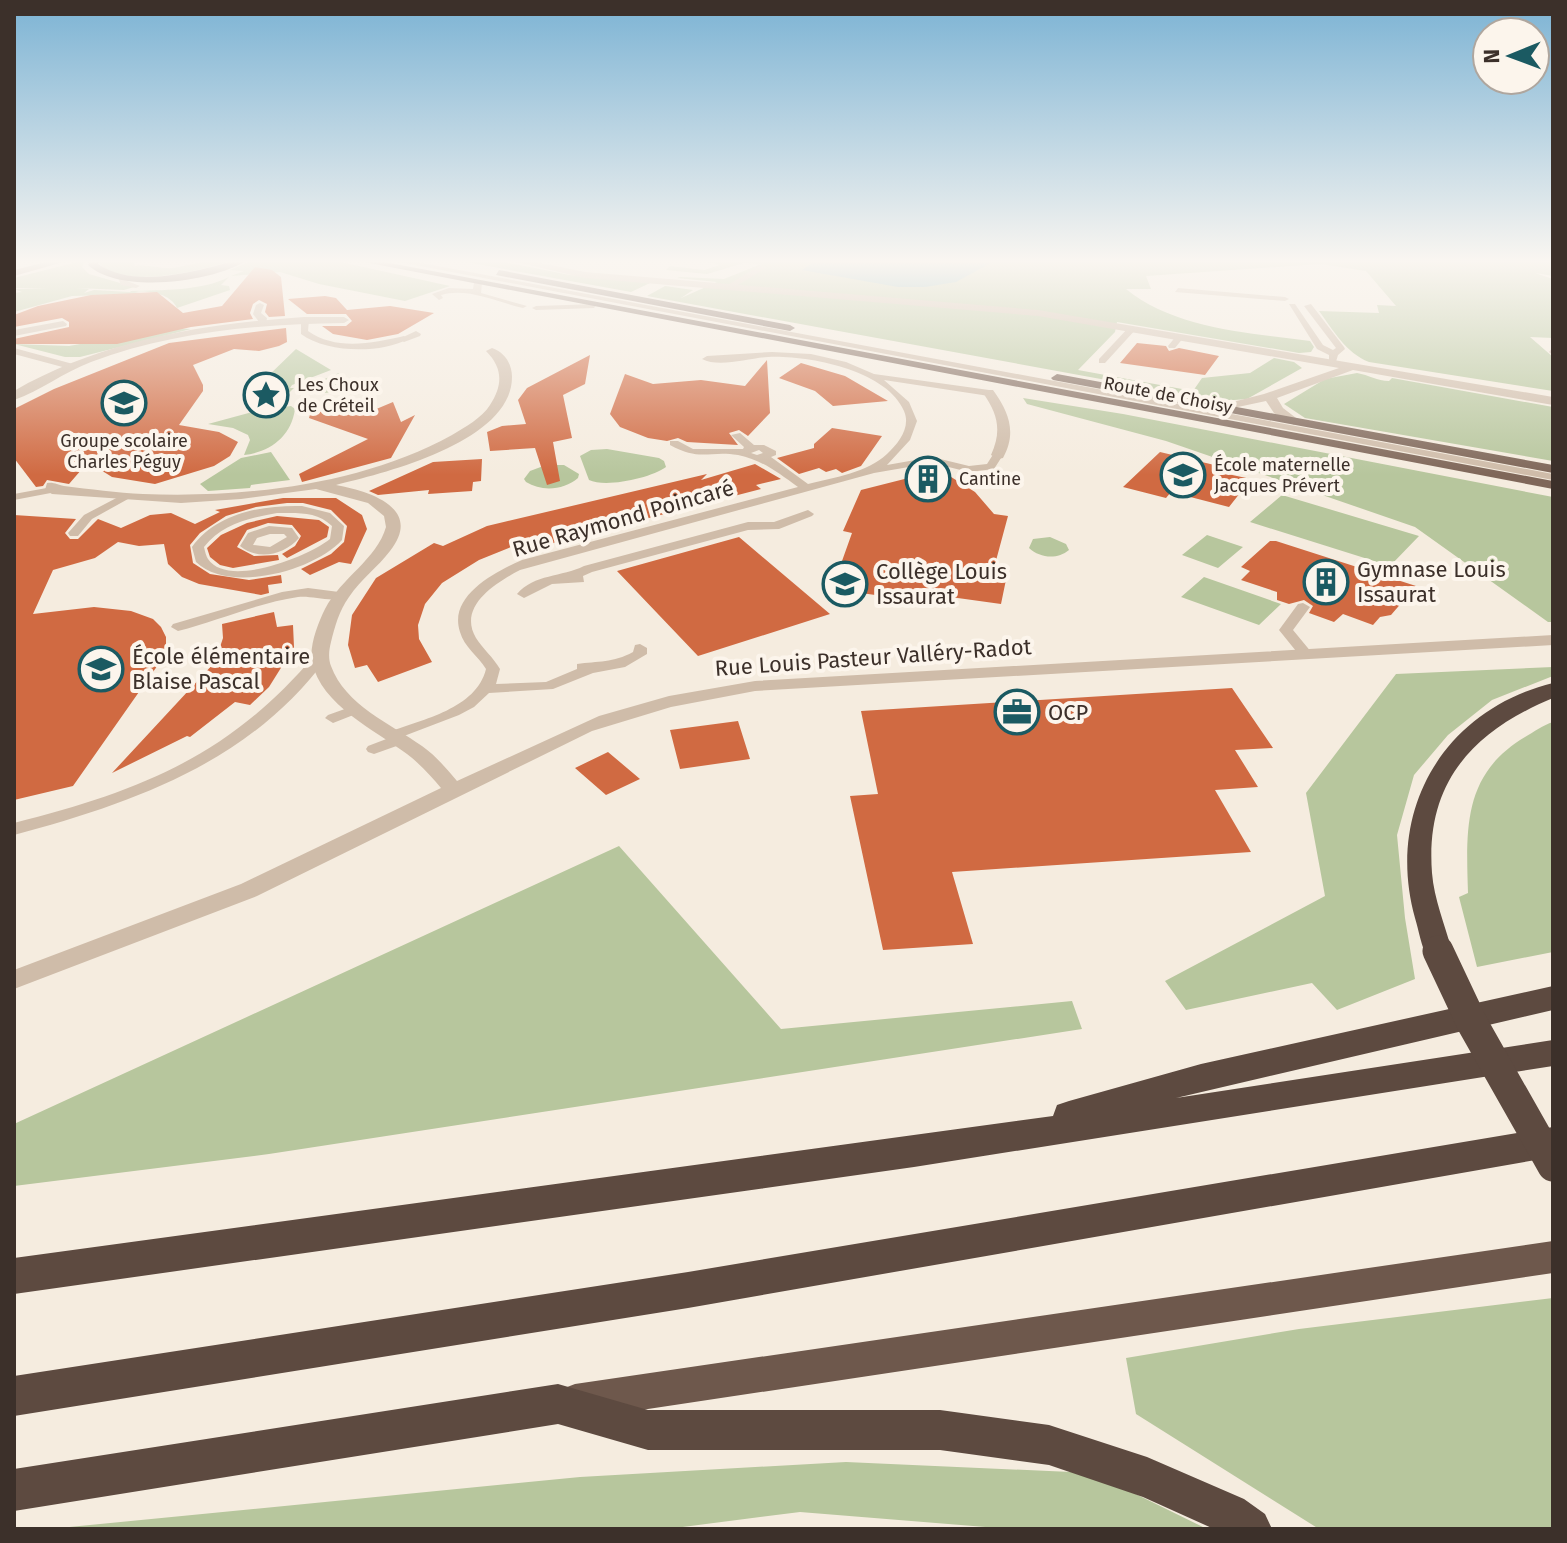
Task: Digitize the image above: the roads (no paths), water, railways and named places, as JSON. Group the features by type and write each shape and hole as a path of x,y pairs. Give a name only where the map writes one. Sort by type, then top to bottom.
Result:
{"highway":[{"path":"1553,690 1493,718 1455,750 1436,783 1421,822 1419,874 1438,951 1472,1023 1553,1166"},
{"path":"982,1141 1201,1077 1553,998"},
{"path":"14,1276 982,1141 1553,1053"},
{"path":"14,1396 688,1290 1553,1142"},
{"path":"14,1490 558,1404 1553,1257"},
{"path":"558,1404 648,1430 940,1430 1049,1445 1147,1478 1229,1514 1250,1529"}],"main road":[{"name":"Route de Choisy","path":"728,331 1553,485"},
{"name":"Route de Choisy","path":"809,331 1551,470"}],"street":[{"path":"14,396 70,366 178,336 210,331"},
{"path":"1142,331 1176,342 1317,360 1333,358 1351,366 1553,401"},
{"path":"303,488 423,455 483,420 496,407 507,373 506,366 492,351"},
{"path":"1317,360 1320,376"},
{"path":"1219,407 1248,405 1351,366"},
{"path":"989,393 999,406 1006,429 998,455"},
{"path":"1270,397 1278,410 1294,421"},
{"path":"52,488 124,497 222,497 327,488 362,495 388,509 394,519 394,529 385,548 339,596 328,616 319,659 325,674 356,709 429,762 453,789"},
{"name":"Rue Louis Pasteur Valléry-Radot","path":"14,980 249,890 585,727 694,695 755,686 1553,640"}],"lane":[{"path":"304,331 323,342 361,345 410,337"},
{"name":"Route de Choisy","path":"784,331 1551,470"},
{"path":"1102,361 1130,331"},
{"path":"1310,331 1320,347 1333,358 1341,349 1325,331"},
{"path":"1314,336 1329,336"},
{"path":"14,351 70,366"},
{"path":"707,359 730,360 786,354 828,361 873,376 989,393"},
{"path":"869,471 891,455 912,424 905,402 873,376"},
{"path":"736,435 748,450 748,457 765,458 807,488 869,471 940,457 978,469 990,467 998,455"},
{"path":"674,443 691,452 748,450"},
{"path":"14,497 52,488"},
{"name":"Rue Raymond Poincaré","path":"486,689 493,669 468,636 465,625 471,603 494,579 526,563 807,488"},
{"path":"74,533 88,517 124,497"},
{"path":"178,627 277,597 299,579 330,547 339,533 334,521 305,510 262,512 210,533 198,547 201,560 218,570 299,579 339,596"},
{"path":"524,594 530,587 576,578 588,569 739,528 775,526 808,514"},
{"path":"279,548 299,579"},
{"path":"1303,607 1286,630 1305,653"},
{"path":"374,749 463,707 486,689 548,686 585,668 632,659 640,654 640,648"},
{"path":"14,829 121,798 215,753 253,728 282,703 319,659"},
{"path":"333,718 356,709"}],"place":[{"name":"Les Choux de Créteil","path":"266,395"},
{"name":"Groupe scolaire Charles Péguy","path":"124,403"},
{"name":"École maternelle Jacques Prévert","path":"1183,475"},
{"name":"Cantine","path":"928,479"},
{"name":"Gymnase Louis Issaurat","path":"1326,582"},
{"name":"Collège Louis Issaurat","path":"845,584"},
{"name":"École élémentaire Blaise Pascal","path":"101,669"},
{"name":"OCP","path":"1017,712"}]}
